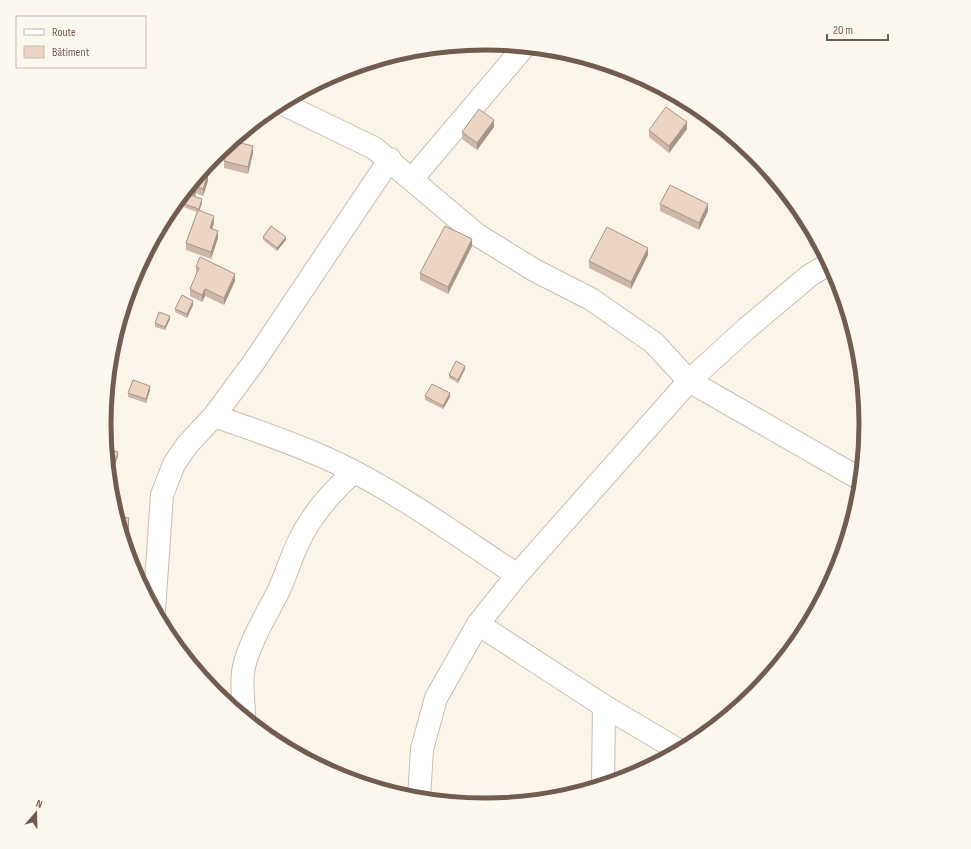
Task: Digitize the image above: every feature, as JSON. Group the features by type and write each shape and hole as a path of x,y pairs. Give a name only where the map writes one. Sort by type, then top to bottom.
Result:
{"street":[{"path":"412,179 520,52"},
{"path":"288,106 374,148 390,159 476,234 534,270 591,299 654,343 689,381 856,477"},
{"path":"155,599 162,495 174,464 187,445 214,416 254,362 390,159"},
{"path":"419,793 422,748 436,698 478,624 516,575 689,381 746,329 809,276 824,266"},
{"path":"214,416 320,455 354,472 416,509 516,575"},
{"path":"243,710 243,671 265,616 284,580 306,527 333,490 354,472"},
{"path":"478,624 604,706 675,748"},
{"path":"603,780 604,706"}],"building":[{"path":"666,107 687,122 669,146 649,130"},
{"path":"479,109 494,120 477,143 462,132"},
{"path":"239,143 253,146 248,167 224,161 225,156"},
{"path":"208,174 208,174 203,189 197,186"},
{"path":"670,185 708,204 699,223 660,204"},
{"path":"190,195 202,199 199,209 183,204"},
{"path":"198,210 214,216 210,228 218,231 211,252 186,243"},
{"path":"271,226 286,237 277,248 263,237"},
{"path":"445,226 472,239 448,287 420,273"},
{"path":"607,227 648,248 631,282 589,261"},
{"path":"200,257 235,274 224,298 205,289 202,295 190,289 199,268 196,267"},
{"path":"182,295 193,301 187,314 175,309"},
{"path":"159,312 170,316 165,327 155,323"},
{"path":"456,361 465,366 458,380 449,375"},
{"path":"133,380 150,386 146,399 128,393"},
{"path":"432,384 450,393 443,406 425,396"},
{"path":"112,451 118,452 113,466"},
{"path":"123,517 129,518 127,532"}]}
